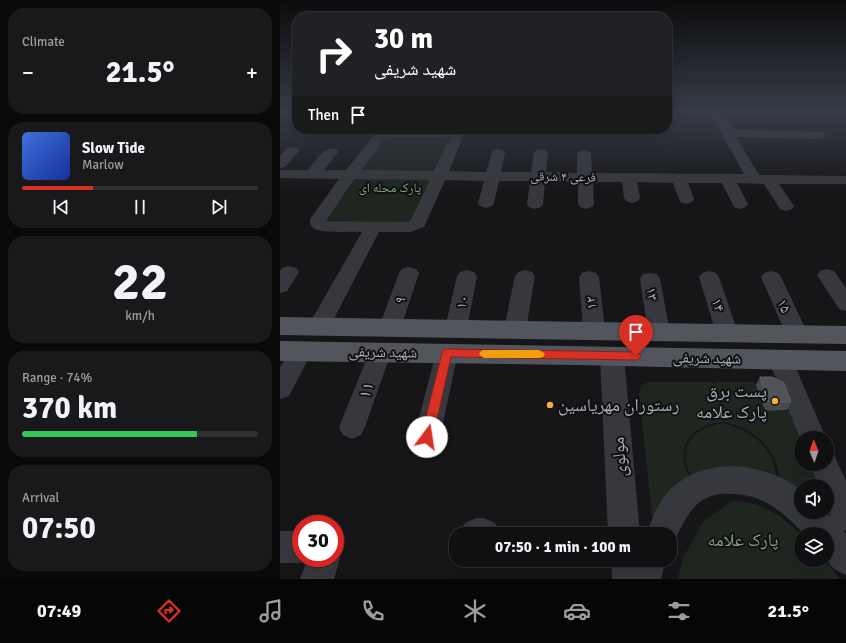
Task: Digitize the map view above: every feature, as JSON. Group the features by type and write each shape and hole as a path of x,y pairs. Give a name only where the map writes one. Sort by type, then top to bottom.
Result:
{"main road":[{"name":"شهید شریفی","path":"280,326 846,335"},
{"path":"351,352 363,327"},
{"name":"شهید شریفی","path":"291,351 846,361"}],"street":[{"path":"380,138 350,175 318,219 318,224 322,226 373,227 411,227 416,225 456,138"},
{"path":"731,138 761,179 786,206"},
{"path":"280,164 292,151"},
{"path":"312,175 331,152"},
{"path":"486,203 498,153"},
{"path":"534,204 541,153"},
{"path":"584,154 586,204"},
{"name":"فرعی ۴ شرقی","path":"280,174 846,180"},
{"path":"629,178 632,198"},
{"path":"679,178 686,199"},
{"path":"727,179 740,204"},
{"path":"319,326 373,227"},
{"name":"۹","path":"390,327 409,273"},
{"path":"827,275 846,304"},
{"name":"۱۰","path":"456,328 467,276"},
{"path":"515,329 525,276"},
{"name":"۱۲","path":"589,277 594,330"},
{"name":"۱۴","path":"709,277 727,333"},
{"name":"۱۵","path":"771,277 797,334"},
{"name":"۱۳","path":"650,279 659,332"},
{"path":"280,389 291,351"},
{"name":"۱۱","path":"352,427 380,353"},
{"path":"427,437 447,353"},
{"name":"مولوی","path":"612,356 624,527"},
{"path":"780,359 810,431"},
{"path":"827,471 846,516"},
{"path":"666,527 679,504 697,488 712,480 731,478 755,483 794,503"},
{"path":"811,519 818,527"},
{"path":"834,545 846,559"},
{"path":"280,547 292,548"},
{"path":"317,579 321,567"},
{"path":"628,567 629,579"},
{"path":"644,579 648,567"}],"green space":[{"name":"پارک محله ای","path":"384,138 449,138 412,223 323,220"},
{"path":"648,382 713,383 724,422 712,424 702,428 694,433 688,440 684,448 684,457 685,468 690,479 653,525 639,393 641,386"},
{"name":"پارک علامه","path":"755,382 765,411 793,411 799,431 794,431 794,471 816,471 818,479 794,479 794,490 780,482 774,459 763,442 746,430 725,422 714,383"},
{"path":"724,423 745,431 754,437 768,451 775,470 777,482 693,479 688,468 686,458 686,449 690,441 703,429"},
{"name":"پارک علامه","path":"732,501 752,503 761,506 778,515 794,528 794,567 831,567 840,579 678,579 683,558 702,523"}],"building":[{"path":"760,377 772,377 784,383 791,402 769,402"}],"slow traffic":[{"path":"484,354 539,354"}],"place":[{"name":"پست برق پارک علامه","path":"775,401"},
{"name":"رستوران مهریاسین","path":"550,405"}],"route":[{"path":"427,437 447,353 636,356"}]}
